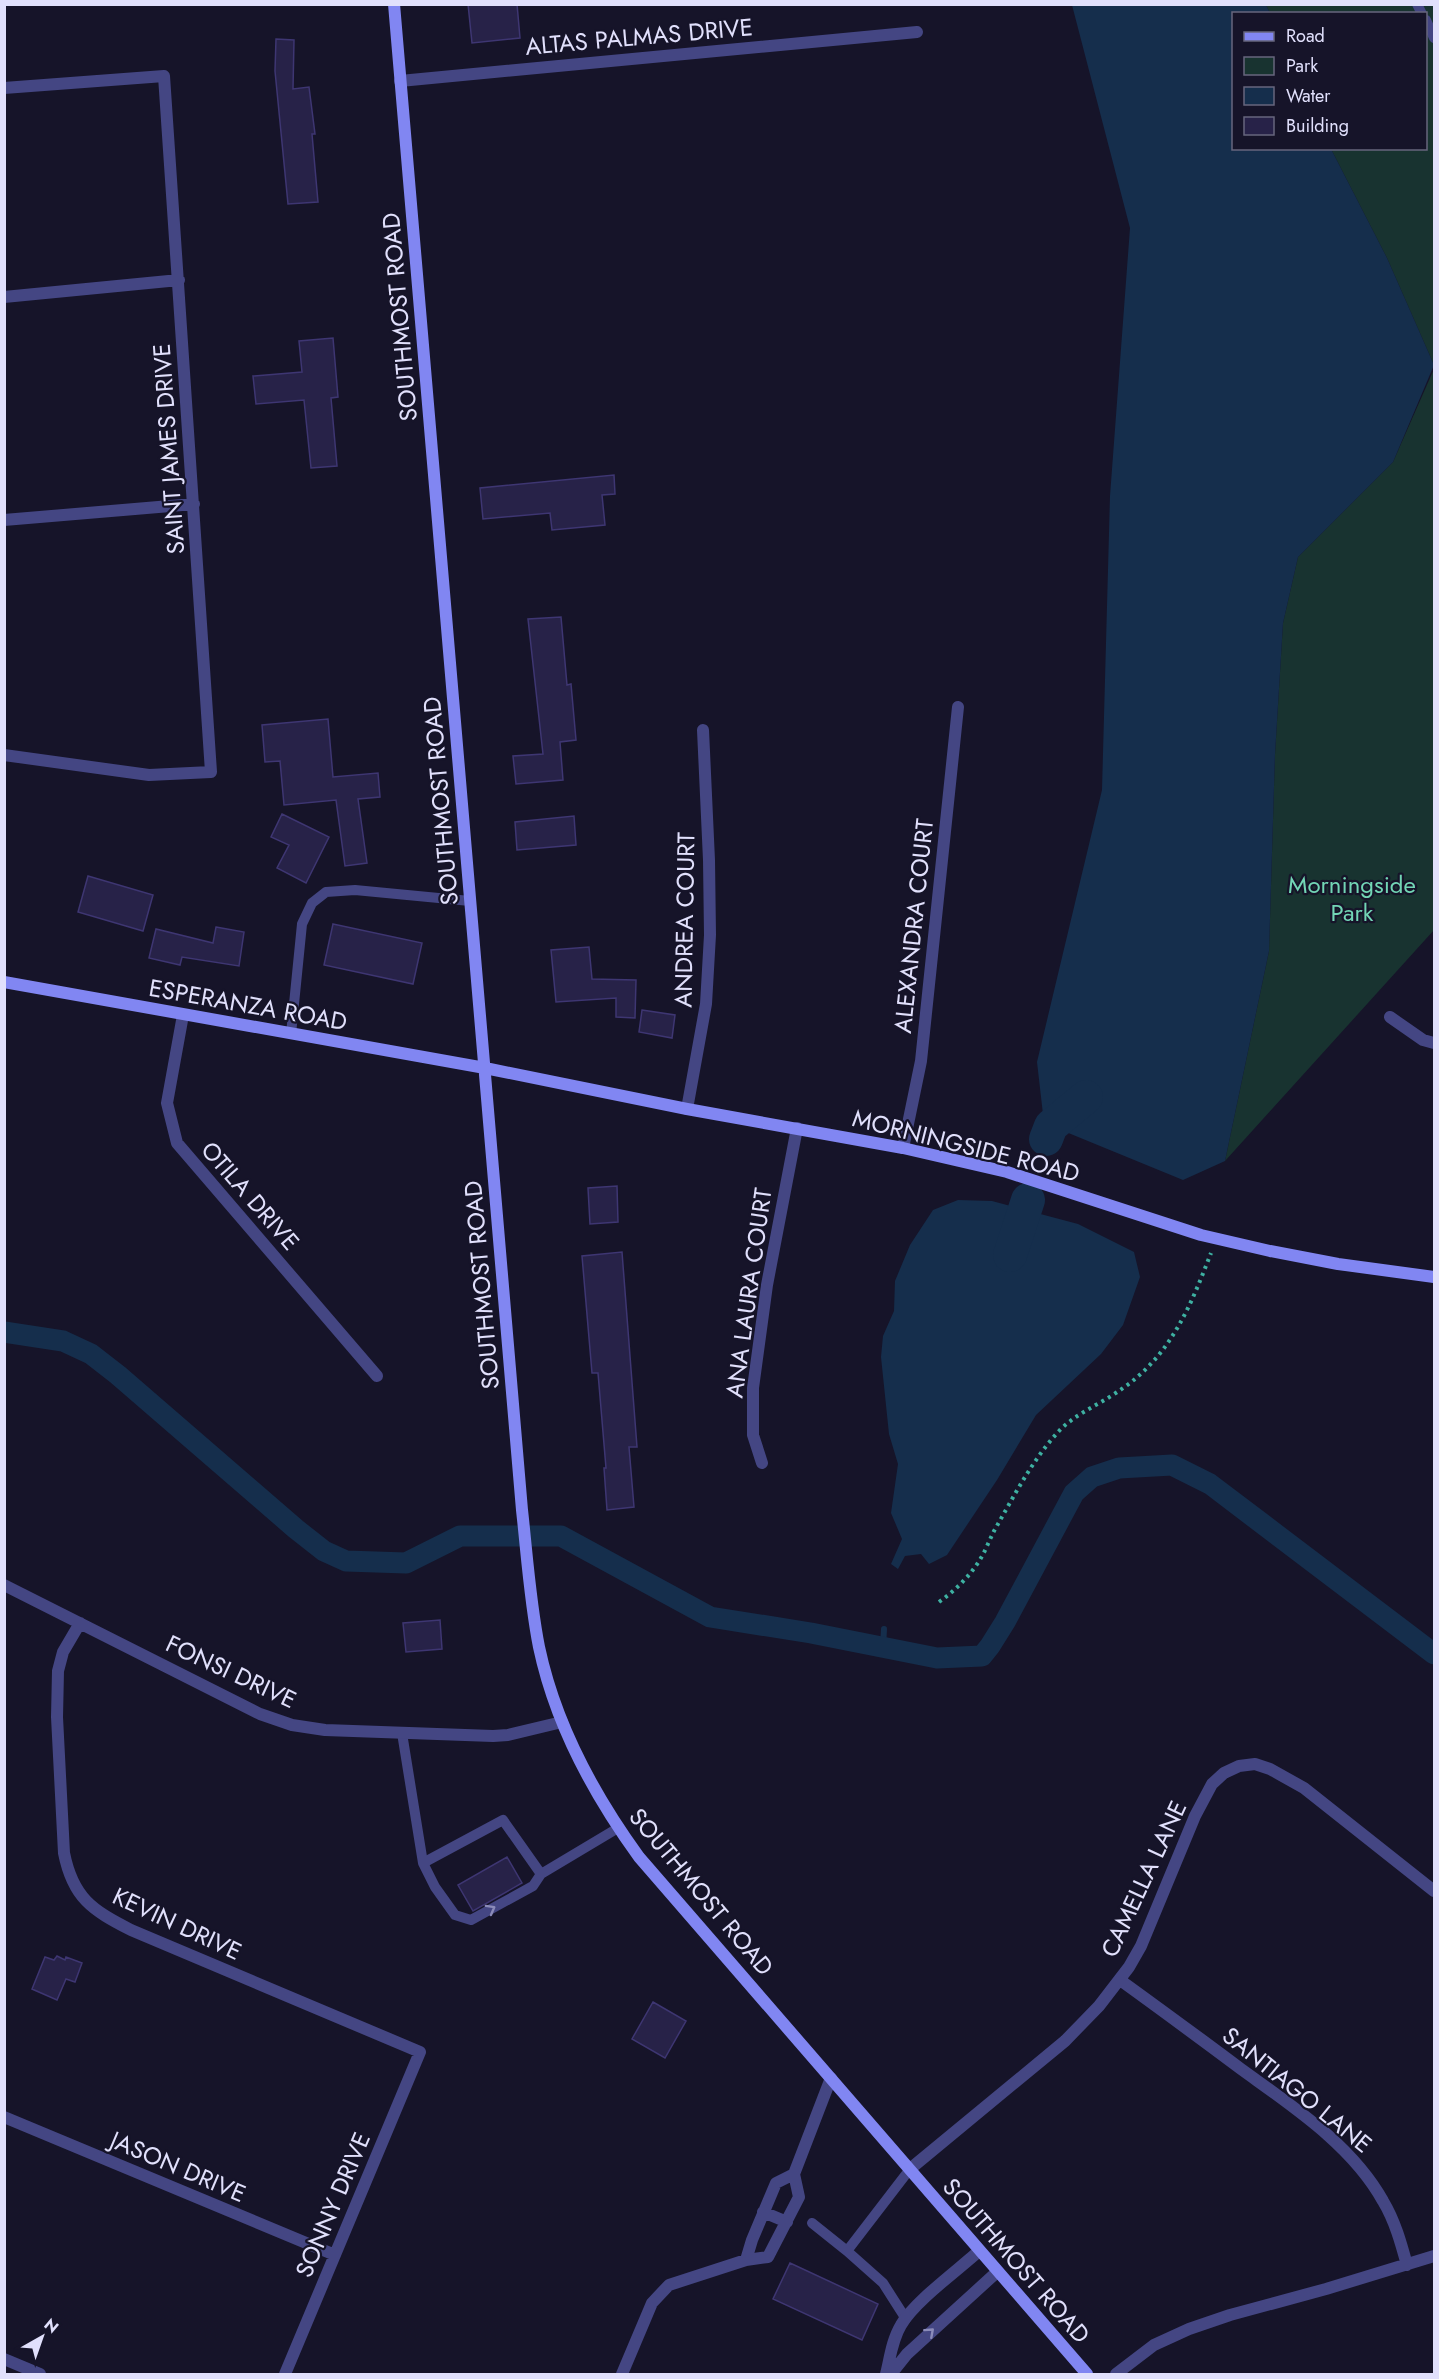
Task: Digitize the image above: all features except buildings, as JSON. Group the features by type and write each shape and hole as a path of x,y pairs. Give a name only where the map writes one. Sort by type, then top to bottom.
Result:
{"main road":[{"name":"SOUTHMOST ROAD","path":"394,4 522,1510 539,1648 562,1722 591,1781 618,1828 668,1892 1087,2374"},
{"name":"ESPERANZA ROAD","path":"4,982 485,1068"},
{"name":"MORNINGSIDE ROAD","path":"485,1068 687,1109 903,1148 1008,1172 1101,1201 1166,1225 1217,1239 1338,1264 1434,1277"}],"street":[{"name":"ALTAS PALMAS DRIVE","path":"400,81 917,32"},
{"name":"SAINT JAMES DRIVE","path":"4,88 164,76 211,772 149,775 4,755"},
{"path":"4,297 179,280"},
{"path":"4,520 194,504"},
{"name":"ALEXANDRA COURT","path":"903,1148 921,1061 958,707"},
{"name":"ANDREA COURT","path":"687,1109 706,1005 709,947 709,860 703,730"},
{"name":"OTILA DRIVE","path":"183,1015 168,1103 177,1143 377,1376"},
{"path":"1390,1017 1423,1040 1434,1043"},
{"name":"ANA LAURA COURT","path":"762,1463 753,1435 753,1388 767,1285 797,1128"},
{"name":"FONSI DRIVE","path":"4,1585 260,1714 292,1725 325,1730 508,1735 562,1722"},
{"name":"KEVIN DRIVE","path":"80,1623 63,1652 58,1671 57,1717 64,1853 68,1874 77,1892 91,1908 131,1930 420,2052"},
{"name":"CAMELLA LANE","path":"909,2169 1065,2041 1099,2006 1120,1980 1148,1930 1195,1816 1212,1784 1224,1773 1239,1766 1255,1764 1270,1769 1304,1788 1434,1890"},
{"name":"SANTIAGO LANE","path":"1120,1980 1278,2096 1348,2155 1362,2170 1383,2201 1397,2232 1407,2265"},
{"name":"SONNY DRIVE","path":"285,2374 420,2052"},
{"path":"622,2374 652,2303 669,2285 746,2260 768,2257 799,2197 794,2174 831,2078"},
{"name":"JASON DRIVE","path":"4,2117 334,2255"},
{"path":"746,2260 776,2183 794,2174"},
{"path":"764,2212 788,2222"},
{"path":"888,2374 895,2340 906,2319 979,2251"},
{"path":"1116,2374 1154,2345 1189,2329 1230,2314 1434,2256"},
{"path":"888,2374 997,2272"},
{"path":"4,2360 40,2374"}],"lane":[{"path":"1427,24 1434,38"},
{"path":"291,1034 302,924 312,903 326,892 355,890 470,901"},
{"path":"402,1733 423,1863 435,1887 455,1915 471,1920 532,1886 541,1874 618,1828"},
{"path":"423,1863 503,1820 541,1874"},
{"path":"847,2251 909,2169"},
{"path":"812,2223 883,2283 906,2319"}],"path":[{"path":"939,1602 960,1585 976,1566 1032,1466 1059,1430 1124,1388 1149,1368 1163,1352 1188,1310 1217,1239"}],"green space":[{"path":"1266,5 1434,5 1434,365 1387,258 1332,150 1427,150 1427,12 1270,12"},
{"name":"Morningside Park","path":"1434,369 1434,930 1225,1161 1269,951 1275,754 1283,623 1298,557 1393,462"}],"water":[{"path":"1072,5 1266,5 1270,12 1232,12 1232,150 1332,150 1387,258 1434,365 1393,462 1298,557 1283,623 1275,754 1269,951 1225,1161 1183,1180 1044,1123 1037,1062 1102,790 1110,496 1130,228"},
{"path":"958,1200 992,1201 1078,1224 1134,1252 1140,1277 1123,1325 1101,1354 1036,1415 997,1480 947,1555 929,1564 921,1554 905,1556 898,1569 891,1564 902,1539 891,1513 898,1464 889,1434 881,1357 883,1336 894,1311 895,1281 910,1245 933,1210"}],"waterway":[{"path":"1046,1139 1051,1126 1086,1097"},
{"path":"1010,1255 1028,1200"},
{"path":"4,1332 63,1341 91,1354 296,1529 324,1551 346,1561 406,1563 460,1536 561,1536 710,1617 811,1633 937,1658 982,1656 1005,1622 1074,1493 1092,1477 1119,1468 1172,1465 1210,1484 1434,1654"},
{"path":"883,1647 884,1629"}]}
